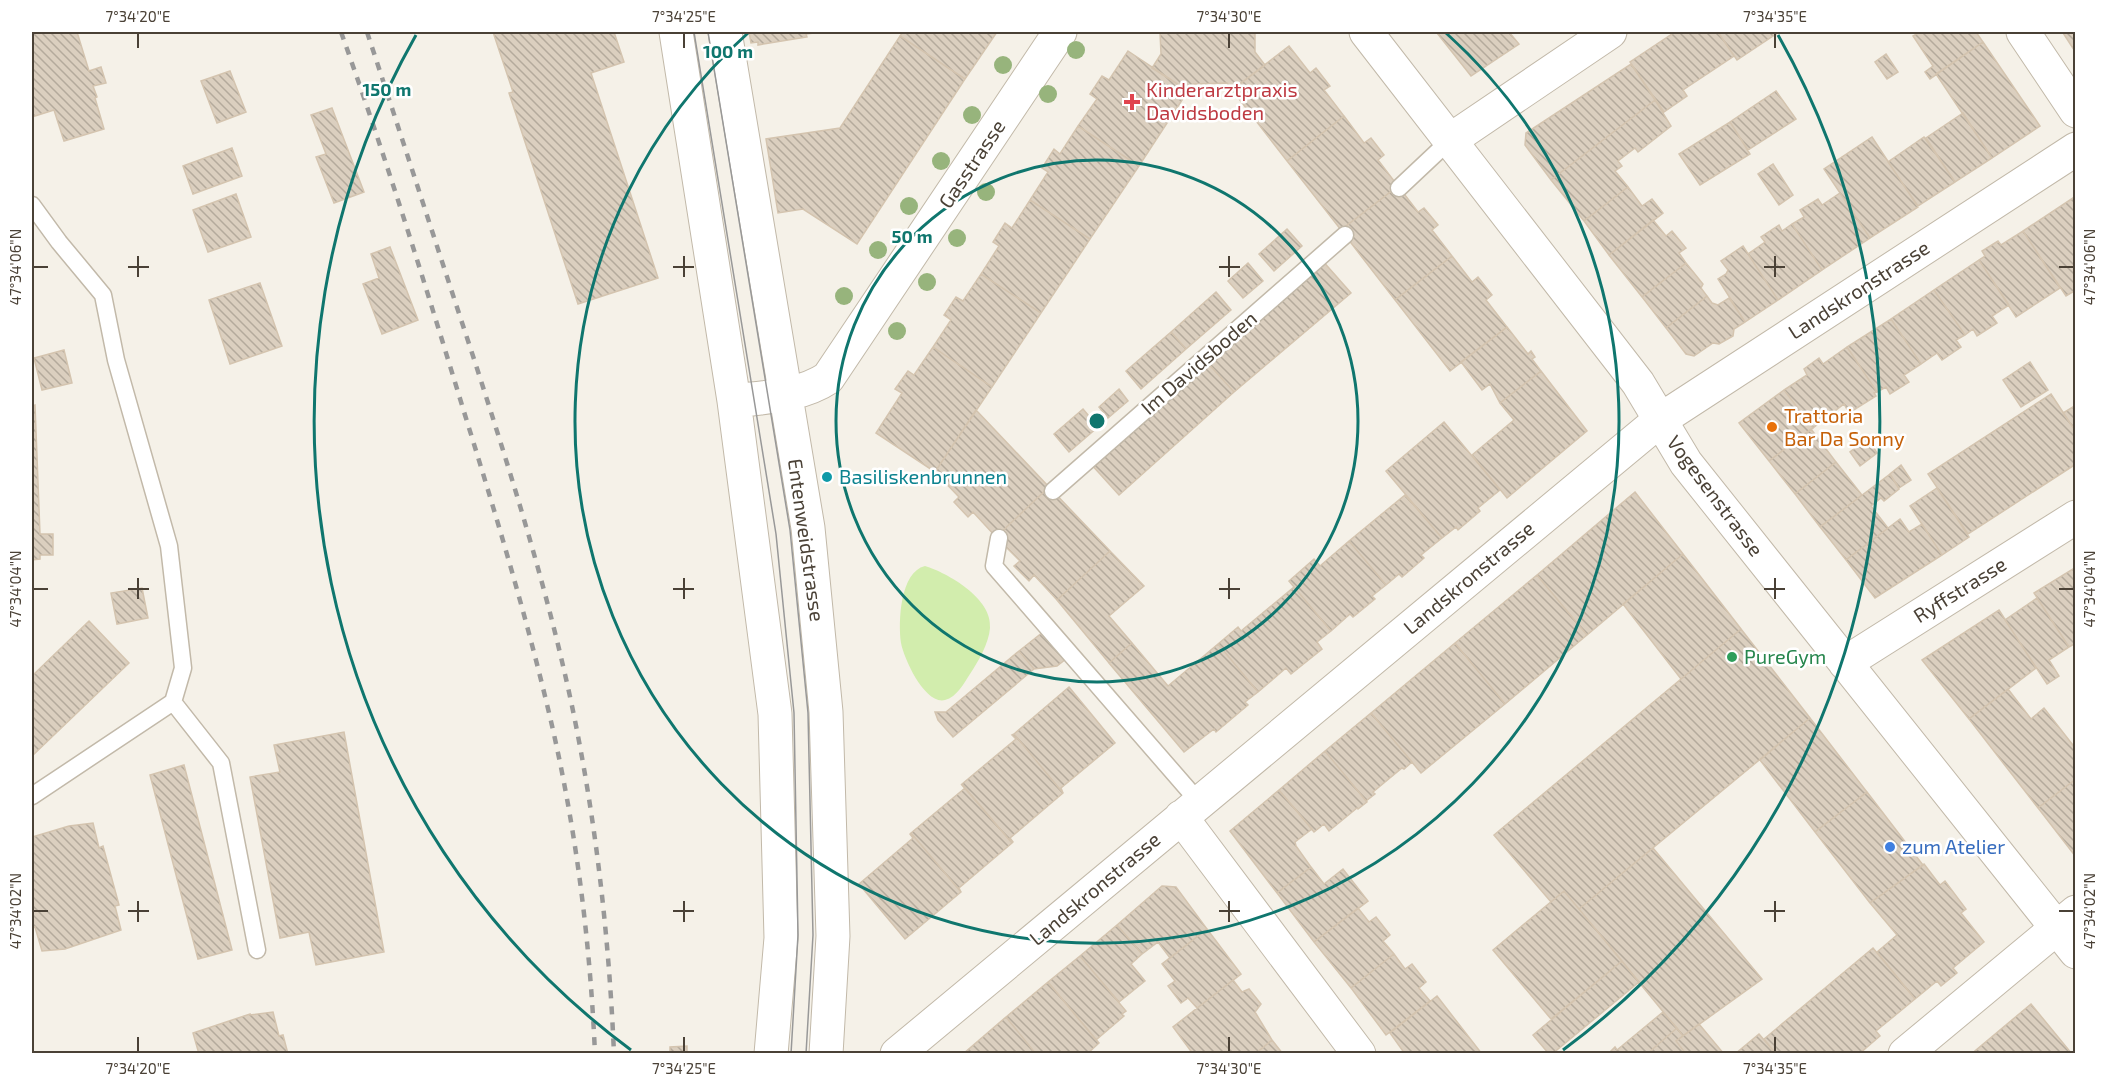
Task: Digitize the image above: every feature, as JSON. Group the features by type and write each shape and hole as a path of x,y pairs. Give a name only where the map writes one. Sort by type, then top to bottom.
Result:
{"street":[{"path":"676,32 734,401 775,714 781,938 771,1053"},
{"name":"Entenweidstrasse","path":"725,32 808,528 826,712 832,936 826,1053"},
{"name":"Gasstrasse","path":"734,401 804,390 828,378 1060,32"},
{"name":"Vogesenstrasse","path":"1366,32 1638,383 1686,464 1845,663 2065,920 2076,952"},
{"path":"1449,141 1610,32"},
{"path":"2023,32 2076,111"},
{"name":"Landskronstrasse","path":"897,1053 1660,420 2076,149"},
{"name":"Ryffstrasse","path":"1845,663 2076,518"},
{"path":"1190,810 1359,1053"},
{"path":"1905,1053 2065,920"}],"lane":[{"path":"1399,188 1449,141"},
{"path":"32,205 103,295 116,360 169,546 183,668 173,702 32,796"},
{"name":"Im Davidsboden","path":"1053,491 1345,235"},
{"path":"999,538 994,566 1190,810"},
{"path":"173,702 221,763 257,950"}],"green space":[{"path":"925,566 935,569 967,589 977,597 989,617 989,634 980,658 960,689 945,700 937,700 923,688 906,659 901,643 902,599 910,578 917,570"}],"building":[{"path":"32,32 77,32 89,71 101,67 106,83 93,86 104,129 64,141 54,110 32,117"},
{"path":"493,32 614,32 624,62 591,73 658,278 578,304 509,93 513,92"},
{"path":"749,32 822,32 806,34 807,37 758,45 758,42 751,43"},
{"path":"903,32 997,32 965,79 900,36"},
{"path":"1160,32 1255,32 1255,52 1265,65 1232,90 1227,83 1193,84 1188,91 1152,68 1161,54"},
{"path":"1509,32 1519,44 1471,76 1437,33"},
{"path":"1675,32 1718,32 1734,56 1683,90 1687,96 1664,112 1630,62"},
{"path":"1718,32 1779,32 1737,60"},
{"path":"1920,32 1976,32 1983,42 1930,79 1925,72 1933,66 1913,36"},
{"path":"2076,32 2076,53 2063,33"},
{"path":"900,36 965,79 857,244 803,209 778,213 766,139 840,128"},
{"path":"1983,42 2040,126 1992,158 1936,74"},
{"path":"1289,46 1310,73 1316,68 1330,86 1324,90 1344,116 1287,161 1232,90"},
{"path":"1128,51 1188,91 1139,166 1078,126 1097,99 1090,94 1102,76 1109,80"},
{"path":"1886,54 1898,72 1887,79 1875,62"},
{"path":"1631,64 1655,100 1551,180 1525,145 1526,133"},
{"path":"230,71 246,112 217,123 201,81"},
{"path":"1776,91 1796,119 1748,150 1730,122"},
{"path":"1655,100 1671,126 1638,152 1635,148 1618,161 1622,166 1615,171 1628,187 1584,221 1551,180"},
{"path":"332,108 364,192 334,203 316,157 326,154 311,115"},
{"path":"1963,113 1992,158 1955,182 1926,138"},
{"path":"1344,116 1364,143 1371,138 1384,155 1378,160 1398,186 1341,230 1287,161"},
{"path":"1730,122 1750,154 1700,185 1679,154"},
{"path":"1078,126 1139,166 1090,239 1030,200 1048,172 1042,168 1054,149 1060,154"},
{"path":"1872,137 1918,207 1870,238 1824,169"},
{"path":"1924,137 1955,182 1918,206 1888,162"},
{"path":"232,148 242,176 193,194 183,166"},
{"path":"1773,164 1793,195 1779,205 1758,174"},
{"path":"1398,186 1418,212 1424,208 1438,225 1432,230 1452,256 1395,300 1341,230"},
{"path":"1628,187 1642,206 1652,199 1663,213 1609,255 1584,221"},
{"path":"1840,193 1870,238 1822,270 1792,224 1804,217 1800,210 1818,199 1822,205"},
{"path":"236,194 251,237 208,252 193,210"},
{"path":"2076,196 2076,290 2066,296 2023,231"},
{"path":"1030,200 1090,239 1041,313 981,274 999,246 993,242 1005,223 1012,228"},
{"path":"1653,220 1666,236 1672,231 1686,248 1679,253 1686,263 1642,297 1609,255"},
{"path":"1792,224 1822,270 1778,300 1748,254 1765,242 1761,237 1779,225 1782,231"},
{"path":"1287,229 1302,246 1274,271 1259,254"},
{"path":"2023,231 2060,288 2016,317 1979,260 1985,256 1982,251 1998,241 2001,245"},
{"path":"1743,246 1778,300 1745,322 1718,279 1728,270 1721,261"},
{"path":"390,247 418,320 382,334 363,284 379,278 371,254"},
{"path":"1452,256 1472,282 1478,277 1492,295 1486,300 1507,327 1450,371 1395,300"},
{"path":"1321,259 1351,293 1234,392 1205,360"},
{"path":"1979,260 2009,305 1992,316 1997,323 1977,336 1973,329 1965,335 1934,290"},
{"path":"1248,263 1263,281 1243,298 1228,281"},
{"path":"1686,263 1703,284 1701,288 1707,296 1666,328 1642,297"},
{"path":"981,274 1041,313 992,387 933,347 951,320 944,315 956,297 963,301"},
{"path":"260,283 282,346 230,364 209,300"},
{"path":"1934,290 1965,335 1956,340 1961,347 1942,360 1937,353 1921,364 1891,319"},
{"path":"1216,292 1231,310 1186,349 1171,332"},
{"path":"1707,296 1712,303 1718,305 1729,298 1745,322 1734,329 1733,336 1719,344 1713,343 1694,356 1686,354 1666,328"},
{"path":"1891,319 1921,364 1904,375 1909,382 1890,394 1886,387 1877,392 1847,347"},
{"path":"1507,327 1528,354 1531,351 1535,357 1532,359 1541,371 1500,403 1490,384 1482,390 1461,362"},
{"path":"1171,332 1186,349 1141,389 1126,371"},
{"path":"933,347 992,387 935,472 876,433 902,393 895,389 908,371 914,375"},
{"path":"1847,347 1877,392 1874,393 1876,396 1849,413 1844,404 1813,428 1784,390 1807,375 1804,369 1819,358 1823,364"},
{"path":"64,350 72,383 42,390 34,358"},
{"path":"1205,360 1234,392 1119,495 1090,463"},
{"path":"2030,362 2048,390 2021,407 2003,380"},
{"path":"1541,371 1587,431 1507,498 1472,455 1514,420 1500,403"},
{"path":"1119,389 1128,401 1108,418 1099,407"},
{"path":"1784,390 1813,428 1769,461 1739,423"},
{"path":"2051,394 2076,432 2076,464 1968,534 1928,474"},
{"path":"35,405 40,534 53,534 53,555 40,555 40,559 32,560 32,406"},
{"path":"2076,405 2076,432 2063,413"},
{"path":"1083,409 1098,427 1069,452 1054,434"},
{"path":"976,410 1049,487 996,537 973,512 968,517 954,502 959,497 935,472"},
{"path":"1444,422 1500,490 1478,508 1480,511 1458,530 1456,527 1442,538 1386,471"},
{"path":"1811,429 1836,462 1795,494 1769,461"},
{"path":"1868,438 1877,453 1860,466 1850,452"},
{"path":"1836,462 1862,495 1820,527 1795,494"},
{"path":"1901,465 1911,480 1899,488 1890,474"},
{"path":"1890,474 1899,489 1884,501 1881,498 1871,506 1888,528 1846,560 1820,527"},
{"path":"1049,487 1110,551 1057,600 1034,575 1029,581 1014,566 1020,561 996,537"},
{"path":"1937,488 1969,537 1942,555 1910,506"},
{"path":"1635,492 1683,554 1587,635 1537,575"},
{"path":"1405,495 1442,538 1421,555 1424,558 1402,577 1399,574 1386,585 1349,541"},
{"path":"1900,519 1909,532 1922,524 1942,555 1875,598 1846,560"},
{"path":"1349,541 1386,585 1372,596 1375,599 1353,617 1350,614 1331,631 1289,581 1314,559 1320,566"},
{"path":"1110,551 1144,586 1109,616 1132,643 1109,663 1057,600"},
{"path":"1683,554 1741,629 1681,679 1623,604"},
{"path":"2076,567 2076,643 2069,647 2034,593"},
{"path":"1537,575 1587,635 1505,704 1455,643"},
{"path":"1294,587 1331,631 1317,642 1322,649 1291,674 1286,668 1258,692 1218,644 1238,627 1241,631"},
{"path":"142,588 148,618 117,624 111,593"},
{"path":"2037,598 2069,647 2049,660 2059,676 2047,684 2005,620"},
{"path":"1999,610 2036,668 1969,719 1922,660"},
{"path":"89,621 129,663 32,756 32,676"},
{"path":"1741,629 1810,718 1579,909 1564,891 1551,902 1494,835"},
{"path":"1043,632 1066,659 1057,666 1034,669 1019,651"},
{"path":"1132,643 1168,686 1218,644 1258,692 1245,702 1248,705 1216,732 1214,729 1184,752 1109,663"},
{"path":"1455,643 1505,704 1421,773 1371,713"},
{"path":"1019,651 1034,669 953,737 938,720 935,712 946,712"},
{"path":"1069,687 1115,743 1061,788 1063,793 1014,734"},
{"path":"2008,689 2031,719 2044,708 2076,749 2076,779 2038,808 1969,719"},
{"path":"1371,713 1412,762 1373,792 1375,794 1366,801 1325,751"},
{"path":"1810,718 1867,792 1815,832 1760,760"},
{"path":"344,732 384,952 316,965 309,932 280,938 250,777 280,772 274,745"},
{"path":"1014,734 1063,793 1010,838 1012,843 962,784 1016,739 1012,735"},
{"path":"1325,751 1367,802 1329,831 1324,824 1314,832 1279,790"},
{"path":"184,765 232,950 198,959 150,775"},
{"path":"2076,779 2076,857 2038,808"},
{"path":"965,788 1012,843 959,888 961,892 911,833"},
{"path":"1279,790 1312,829 1295,842 1311,867 1277,893 1230,831"},
{"path":"1867,792 1923,865 1870,903 1815,832"},
{"path":"93,823 99,848 103,846 119,905 115,906 121,930 65,949 42,951 35,927 32,928 32,837 69,826"},
{"path":"911,833 961,892 905,939 859,884 913,838"},
{"path":"1653,848 1762,979 1683,1036 1579,909"},
{"path":"1924,864 1940,885 1945,881 1966,909 1961,913 1984,942 1953,968 1957,973 1941,986 1937,981 1915,999 1877,952 1897,935 1870,903"},
{"path":"1311,867 1324,884 1343,869 1368,901 1314,942 1277,893"},
{"path":"1162,886 1176,887 1207,929 1170,958 1158,942 1142,954 1117,925"},
{"path":"1564,891 1622,961 1551,1019 1493,950"},
{"path":"1358,908 1369,922 1376,917 1390,935 1383,941 1394,954 1351,988 1314,942"},
{"path":"1117,925 1142,954 1131,964 1145,981 1119,1002 1080,956"},
{"path":"1207,929 1241,974 1197,1008 1188,998 1181,1003 1168,986 1175,981 1162,964"},
{"path":"1873,948 1915,999 1876,1031 1880,1036 1859,1054 1776,1054 1764,1039"},
{"path":"1394,954 1405,969 1412,964 1426,982 1419,988 1430,1001 1386,1035 1351,988"},
{"path":"1080,956 1126,1011 1122,1014 1124,1016 1096,1040 1048,982"},
{"path":"1622,961 1639,982 1552,1054 1549,1054 1533,1035"},
{"path":"1233,980 1242,992 1249,989 1261,1004 1255,1012 1272,1040 1255,1054 1193,1054 1173,1027"},
{"path":"1048,982 1099,1043 1087,1054 1036,1054 1006,1017"},
{"path":"1437,996 1482,1054 1405,1054 1390,1033"},
{"path":"2031,1004 2072,1054 1977,1054 1975,1051"},
{"path":"273,1012 279,1036 283,1035 288,1054 199,1054 193,1033 250,1014"},
{"path":"1663,1012 1677,1028 1647,1054 1608,1054 1615,1047 1617,1050"},
{"path":"1006,1017 1036,1054 963,1054"},
{"path":"1699,1024 1724,1054 1686,1054 1676,1041"},
{"path":"1677,1028 1683,1036 1676,1041 1686,1054 1647,1054"},
{"path":"1759,1034 1776,1054 1735,1054"},
{"path":"1272,1040 1283,1054 1255,1054"},
{"path":"687,1046 687,1054 670,1054 670,1047"}],"tram line":[{"path":"694,32 776,534 794,713 798,935 791,1054"},
{"path":"708,32 790,530 808,713 813,935 806,1054"}],"railway":[{"path":"341,32 436,319 521,603 541,679 574,842 590,969 595,1054"},
{"path":"367,32 528,531 562,662 595,836 609,966 614,1054"}],"place":[{"name":"Kinderarztpraxis Davidsboden","path":"1132,102"},
{"name":"Trattoria Bar Da Sonny","path":"1772,427"},
{"name":"Basiliskenbrunnen","path":"827,477"},
{"name":"PureGym","path":"1732,657"},
{"name":"zum Atelier","path":"1890,847"}]}
